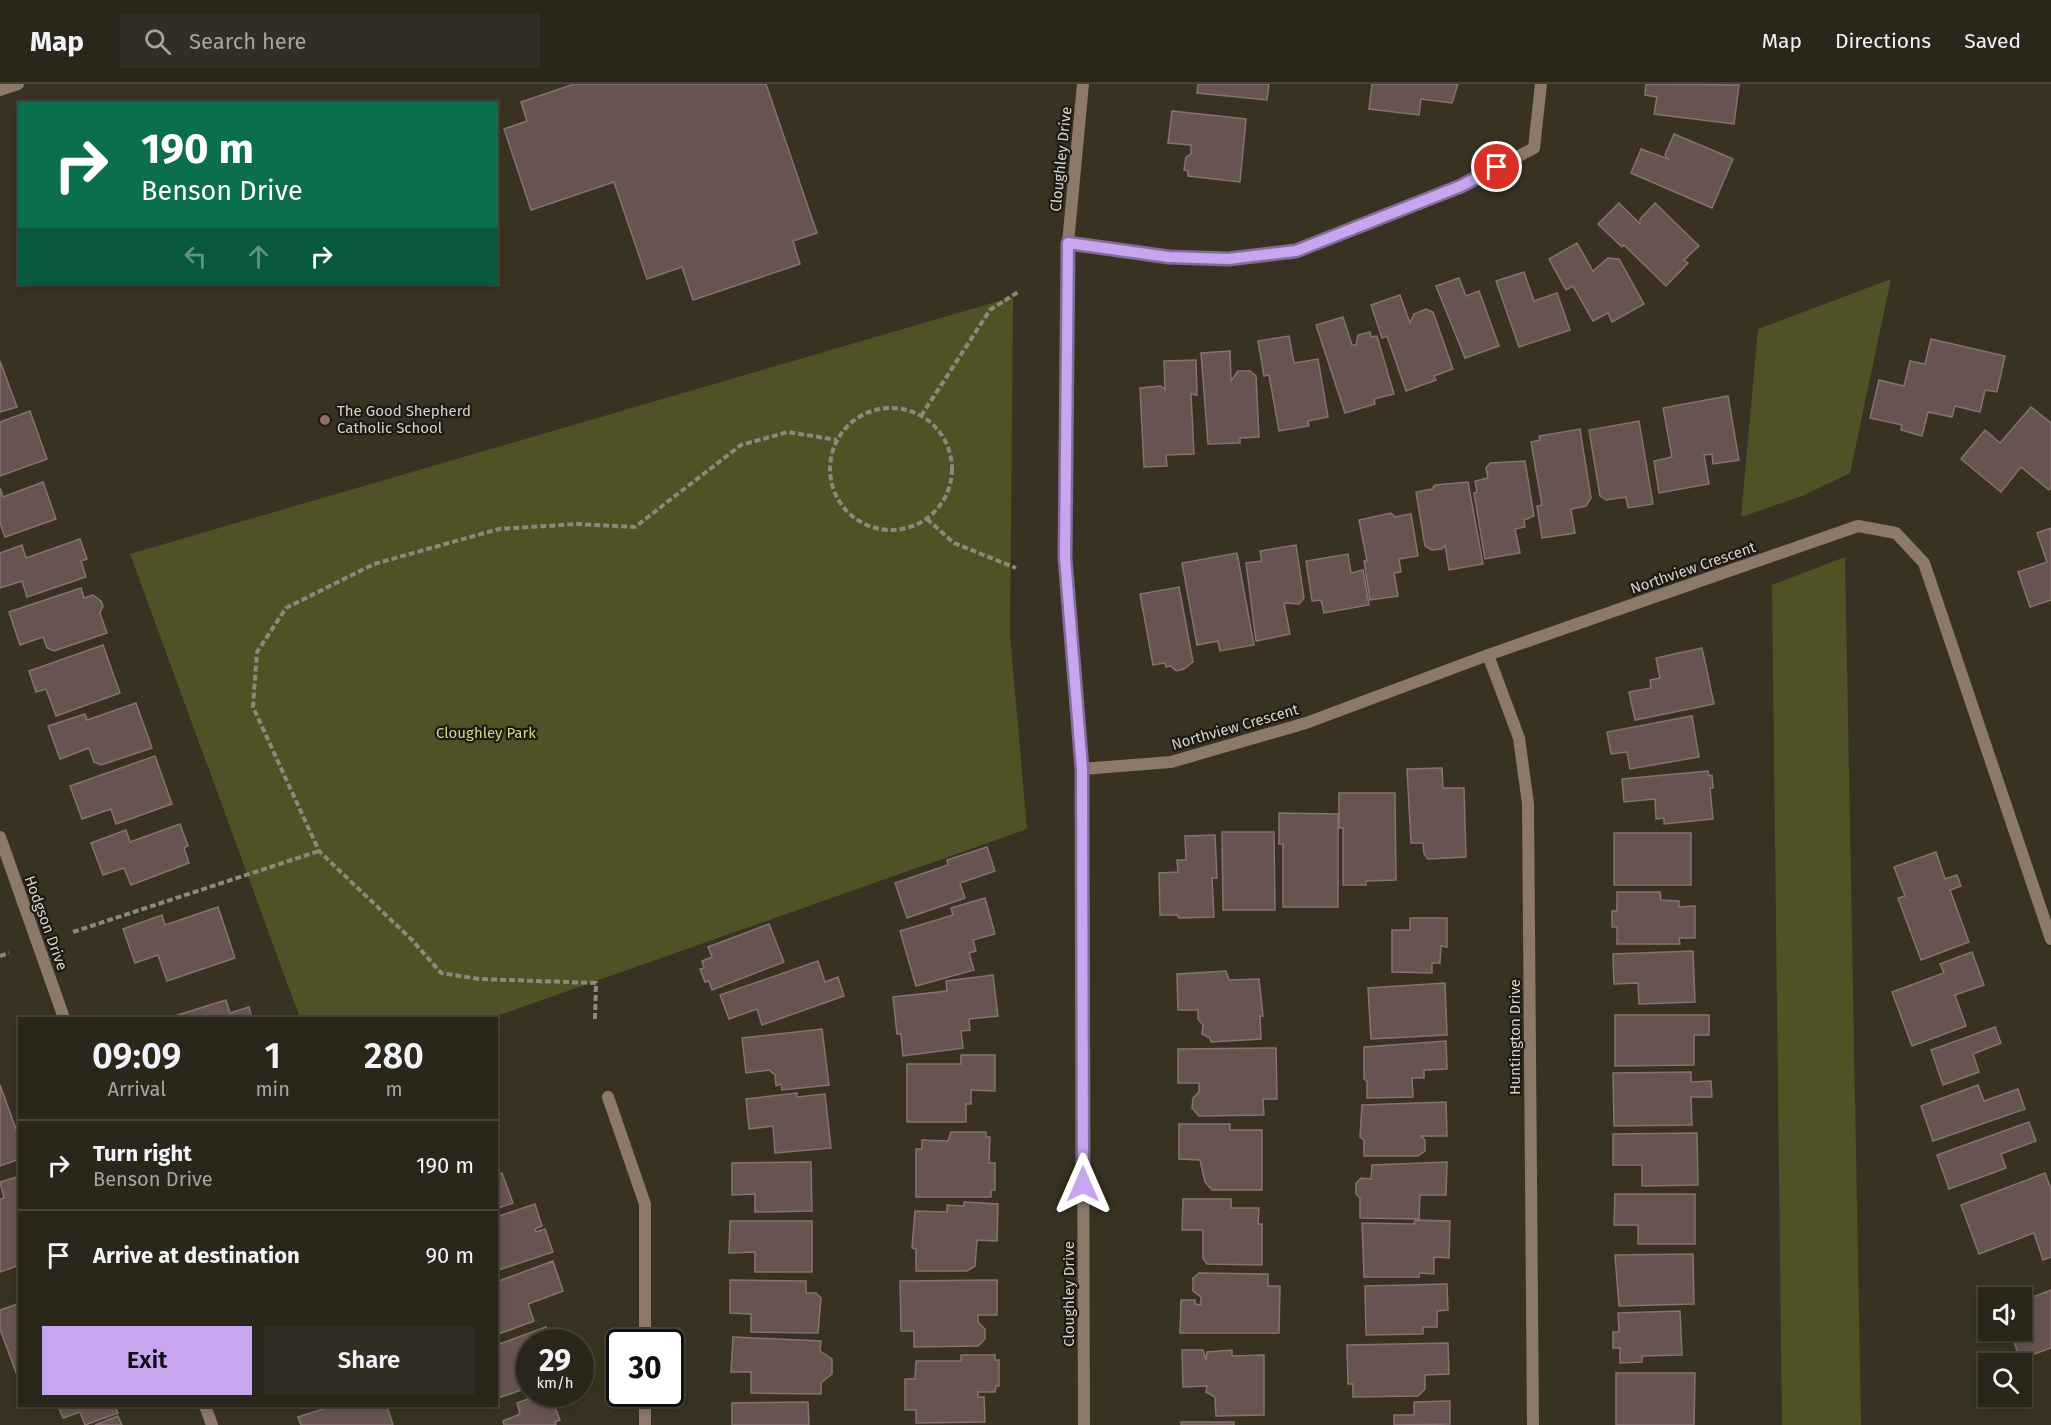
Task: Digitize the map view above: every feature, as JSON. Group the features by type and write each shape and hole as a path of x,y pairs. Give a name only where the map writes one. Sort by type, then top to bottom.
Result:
{"street":[{"path":"0,90 18,84"},
{"name":"Cloughley Drive","path":"1083,84 1068,243 1065,558 1082,769 1084,1425"},
{"path":"1068,243 1169,257 1228,259 1296,251 1461,186 1534,148 1542,84"},
{"name":"Northview Crescent","path":"1082,769 1171,762 1306,723 1488,655 1858,525 1896,532 1924,563 2051,939"},
{"name":"Huntington Drive","path":"1488,655 1519,738 1528,804 1533,1425"},
{"name":"Hodgson Drive","path":"0,837 64,1017"},
{"path":"608,1097 645,1204 645,1329"},
{"path":"205,1407 212,1425"},
{"path":"645,1407 645,1425"}],"path":[{"path":"921,416 990,310 1018,292"},
{"path":"884,408 903,409 921,416 937,429 948,446 952,466 950,486 946,495 927,519 909,528 888,531 868,526 850,515 837,499 830,480 830,459 837,440 849,424 865,414 884,408"},
{"path":"595,1019 596,983 478,979 441,973 411,939 319,851 253,706 257,652 286,609 374,564 500,529 577,524 635,527 741,445 788,432 837,440"},
{"path":"927,519 954,543 1016,568"},
{"path":"73,932 319,851"},
{"path":"0,956 9,953"}],"green space":[{"path":"1891,279 1850,473 1802,496 1741,517 1758,329"},
{"name":"Cloughley Park","path":"1013,297 1010,635 1027,829 494,1017 300,1017 130,554"},
{"path":"1845,557 1861,1425 1782,1425 1772,585"}],"building":[{"path":"574,84 766,84 817,233 793,241 800,264 693,300 682,267 647,279 614,182 531,210 504,129 527,121 521,102"},
{"path":"1198,84 1269,84 1267,100 1197,93"},
{"path":"1372,84 1458,84 1452,103 1421,99 1419,115 1369,109"},
{"path":"1646,84 1739,85 1734,124 1654,114 1657,97 1645,95"},
{"path":"1172,111 1246,119 1240,182 1188,176 1188,171 1184,170 1186,157 1191,154 1191,145 1168,143"},
{"path":"1674,134 1733,159 1712,208 1631,173 1641,149 1668,159 1665,155"},
{"path":"1619,203 1640,224 1640,219 1655,203 1699,246 1684,260 1688,263 1666,286 1624,245 1622,247 1598,224"},
{"path":"1577,243 1593,271 1608,258 1619,259 1644,304 1612,322 1608,313 1593,321 1573,286 1566,290 1549,259"},
{"path":"1524,272 1534,301 1557,293 1570,330 1519,347 1496,281"},
{"path":"1459,278 1466,296 1479,291 1499,346 1465,358 1436,286"},
{"path":"1400,295 1410,323 1414,314 1426,309 1433,312 1453,369 1434,376 1436,380 1406,391 1387,336 1382,338 1371,305"},
{"path":"1343,317 1352,345 1356,345 1358,335 1370,332 1371,337 1377,336 1394,394 1374,399 1375,404 1345,413 1316,325"},
{"path":"1289,336 1294,363 1318,359 1328,417 1308,421 1309,426 1279,431 1269,375 1264,376 1258,341"},
{"path":"1931,339 2005,356 1997,392 1985,390 1980,412 1955,406 1952,417 1928,412 1922,436 1901,430 1902,425 1870,418 1879,380 1904,386 1910,361 1925,364"},
{"path":"1230,351 1231,381 1238,371 1250,371 1256,376 1259,437 1240,438 1240,443 1208,444 1201,353"},
{"path":"1196,360 1197,395 1191,394 1194,454 1166,455 1167,466 1144,467 1140,388 1161,386 1165,390 1164,361"},
{"path":"0,361 17,407 0,412"},
{"path":"1728,396 1739,460 1713,464 1712,454 1704,455 1709,484 1659,493 1654,461 1672,457 1663,408"},
{"path":"2031,407 2051,423 2051,487 2049,490 2021,467 2001,492 1961,459 1985,430 2000,443"},
{"path":"30,411 47,459 0,476 0,422"},
{"path":"1639,421 1653,504 1628,508 1626,497 1606,500 1600,496 1589,430"},
{"path":"1580,429 1591,498 1586,506 1571,509 1575,533 1542,538 1537,506 1542,505 1531,442 1540,440 1539,436"},
{"path":"1525,461 1534,516 1524,520 1525,527 1515,529 1520,553 1485,559 1474,493 1477,492 1475,481 1488,478 1486,468 1490,463"},
{"path":"43,482 56,519 5,537 0,523 0,488 3,497"},
{"path":"1468,482 1483,564 1449,570 1445,545 1442,549 1432,550 1425,546 1416,492 1432,489 1435,485"},
{"path":"1391,513 1395,517 1411,514 1418,556 1399,559 1401,572 1394,573 1398,596 1370,600 1364,561 1367,561 1359,520"},
{"path":"2051,528 2051,600 2030,607 2018,572 2047,562 2037,533"},
{"path":"80,539 87,559 81,561 86,577 27,597 22,581 0,588 0,553 22,545 26,558"},
{"path":"1296,545 1304,598 1299,604 1284,603 1290,634 1256,641 1246,563 1262,561 1260,551"},
{"path":"1237,553 1254,645 1220,651 1218,641 1197,645 1182,563"},
{"path":"1348,554 1351,573 1363,570 1369,605 1324,613 1321,600 1312,601 1306,561"},
{"path":"1179,587 1193,662 1184,669 1176,671 1171,666 1166,667 1165,663 1153,665 1140,594"},
{"path":"81,588 84,598 93,595 101,601 103,606 100,613 107,633 54,651 47,648 43,637 20,645 9,612"},
{"path":"103,645 120,693 56,716 46,689 36,692 29,671"},
{"path":"1702,648 1714,704 1635,720 1629,692 1651,688 1650,680 1660,678 1656,658"},
{"path":"136,703 152,748 101,765 94,762 89,748 60,759 48,726 85,714 87,720"},
{"path":"1692,716 1699,757 1630,769 1627,752 1611,754 1607,732"},
{"path":"155,756 172,804 116,824 111,809 82,819 70,786"},
{"path":"1442,768 1443,788 1464,788 1466,857 1428,859 1424,854 1423,843 1411,843 1407,769"},
{"path":"1708,771 1709,776 1712,775 1713,788 1710,788 1713,819 1664,824 1664,818 1656,819 1655,799 1624,802 1622,779"},
{"path":"1339,793 1395,793 1396,880 1366,881 1366,885 1343,885 1343,828 1339,828"},
{"path":"1279,813 1338,814 1338,907 1283,907 1283,844 1279,844"},
{"path":"180,824 188,846 184,848 189,863 131,885 124,868 103,875 91,843 126,830 130,842"},
{"path":"1222,832 1274,832 1275,910 1223,910"},
{"path":"1614,833 1691,833 1691,885 1614,885"},
{"path":"1215,835 1217,878 1212,878 1214,917 1179,918 1177,915 1160,915 1159,873 1178,872 1177,860 1186,860 1185,836"},
{"path":"987,847 995,871 960,883 965,898 907,918 895,883 948,865 947,860"},
{"path":"1936,852 1945,879 1957,875 1961,886 1950,890 1969,942 1921,960 1898,898 1905,896 1894,867"},
{"path":"1617,892 1660,892 1661,900 1679,901 1679,907 1695,906 1695,938 1679,938 1680,944 1617,944 1617,927 1612,927 1612,911 1617,911"},
{"path":"985,898 995,934 973,940 976,951 969,953 974,970 916,986 900,931 953,915 951,908"},
{"path":"218,907 235,958 167,981 158,955 135,963 123,929 162,915 165,925"},
{"path":"1410,918 1447,918 1447,947 1441,946 1440,963 1432,963 1432,973 1392,972 1392,930 1410,930"},
{"path":"769,924 784,962 712,990 709,981 705,982 700,969 704,968 702,961 712,957 708,947"},
{"path":"1693,951 1695,1002 1639,1004 1638,983 1614,984 1613,954"},
{"path":"1972,952 1984,985 1955,995 1966,1026 1912,1046 1892,992 1944,973 1940,964"},
{"path":"818,961 825,982 838,977 844,996 762,1025 757,1009 729,1019 720,995"},
{"path":"1226,971 1229,980 1259,979 1263,1016 1260,1016 1261,1039 1211,1042 1210,1038 1202,1034 1203,1025 1198,1019 1198,1010 1178,1010 1177,974"},
{"path":"993,975 998,1016 969,1019 970,1030 961,1031 963,1048 903,1056 901,1034 897,1034 893,997 947,991 946,981"},
{"path":"1445,983 1447,1035 1371,1039 1368,988"},
{"path":"226,1000 230,1013 249,1007 252,1017 171,1017"},
{"path":"1615,1015 1709,1015 1709,1035 1694,1035 1694,1065 1615,1066"},
{"path":"1995,1027 2001,1043 1973,1054 1979,1072 1943,1085 1931,1050"},
{"path":"822,1029 829,1085 782,1090 781,1084 776,1086 775,1075 769,1070 746,1073 742,1038"},
{"path":"1446,1041 1447,1069 1424,1070 1424,1078 1412,1078 1413,1097 1367,1098 1367,1081 1364,1079 1364,1047"},
{"path":"1276,1048 1277,1099 1263,1099 1264,1115 1199,1116 1192,1108 1193,1098 1199,1092 1199,1083 1178,1083 1178,1049"},
{"path":"961,1055 995,1055 995,1091 971,1090 971,1104 966,1104 966,1122 907,1122 907,1064 961,1064"},
{"path":"1691,1072 1691,1082 1711,1081 1712,1097 1691,1097 1692,1125 1614,1126 1613,1073"},
{"path":"0,1085 18,1134 18,1160 0,1166"},
{"path":"1978,1085 1984,1101 2018,1089 2025,1109 1933,1141 1921,1106"},
{"path":"797,1093 797,1097 825,1094 831,1148 775,1153 773,1126 749,1129 746,1099"},
{"path":"1446,1102 1447,1136 1421,1136 1425,1140 1425,1151 1418,1156 1364,1156 1364,1140 1360,1137 1362,1105"},
{"path":"2029,1122 2036,1141 2001,1154 2006,1168 1949,1189 1937,1155"},
{"path":"1179,1124 1230,1124 1230,1130 1262,1130 1262,1190 1212,1190 1205,1182 1200,1160 1179,1159"},
{"path":"951,1132 986,1132 986,1137 990,1137 989,1163 995,1163 995,1190 991,1190 991,1197 916,1197 916,1149 922,1149 922,1140 948,1141"},
{"path":"1697,1133 1698,1185 1642,1186 1642,1165 1613,1165 1613,1134"},
{"path":"811,1162 812,1211 755,1212 755,1194 732,1195 732,1163"},
{"path":"1447,1162 1446,1195 1420,1195 1419,1219 1360,1218 1360,1198 1356,1194 1356,1183 1361,1178 1371,1179 1372,1165"},
{"path":"502,1173 513,1203 498,1208 498,1174"},
{"path":"2045,1173 2051,1189 2051,1257 2043,1260 2034,1233 1979,1254 1961,1205"},
{"path":"18,1177 18,1266 0,1272 0,1199 4,1198 0,1182"},
{"path":"1615,1194 1695,1194 1695,1244 1638,1244 1638,1225 1614,1225"},
{"path":"1183,1199 1231,1199 1231,1208 1259,1208 1258,1224 1262,1224 1262,1265 1207,1264 1203,1258 1203,1230 1182,1230"},
{"path":"964,1202 998,1204 997,1241 977,1240 975,1266 967,1271 916,1271 916,1249 912,1248 915,1211 947,1212 947,1205 964,1206"},
{"path":"535,1204 542,1226 535,1229 536,1232 545,1229 553,1252 498,1270 498,1216"},
{"path":"1415,1220 1450,1221 1449,1258 1434,1257 1434,1274 1419,1273 1419,1277 1364,1277 1362,1223 1414,1224"},
{"path":"730,1221 812,1221 812,1272 755,1272 755,1252 729,1253"},
{"path":"1693,1254 1694,1304 1619,1306 1615,1255"},
{"path":"553,1261 563,1291 528,1304 534,1321 498,1334 498,1281"},
{"path":"1199,1273 1268,1274 1268,1286 1280,1286 1279,1333 1180,1333 1181,1300 1195,1300 1195,1304 1201,1305 1201,1297 1193,1291 1193,1278"},
{"path":"730,1280 806,1281 806,1293 816,1293 821,1298 818,1333 751,1332 751,1314 730,1313"},
{"path":"997,1280 997,1315 978,1315 978,1322 985,1329 985,1339 978,1346 914,1347 914,1331 901,1331 900,1281"},
{"path":"1447,1284 1448,1310 1437,1311 1437,1327 1423,1327 1423,1334 1366,1335 1365,1286"},
{"path":"2051,1290 2051,1348 2032,1355 2018,1353 2014,1341 2032,1341 2032,1297"},
{"path":"18,1304 17,1375 0,1329 0,1310"},
{"path":"1680,1311 1682,1355 1642,1356 1642,1362 1620,1363 1620,1348 1613,1348 1613,1332 1619,1332 1618,1313"},
{"path":"733,1337 821,1341 820,1351 832,1359 832,1374 821,1383 821,1394 751,1393 751,1372 731,1372"},
{"path":"516,1338 516,1392 498,1398 498,1344"},
{"path":"1448,1343 1449,1374 1425,1375 1425,1389 1418,1396 1353,1397 1353,1384 1348,1384 1347,1345"},
{"path":"1182,1350 1203,1350 1206,1360 1207,1352 1232,1350 1232,1356 1264,1355 1264,1415 1216,1416 1215,1397 1206,1392 1207,1386 1183,1387"},
{"path":"961,1355 995,1355 995,1360 999,1360 999,1386 996,1386 995,1392 978,1392 978,1397 984,1397 985,1422 916,1423 916,1410 905,1410 905,1379 915,1379 916,1361 961,1361"},
{"path":"1616,1373 1695,1373 1694,1425 1616,1425"},
{"path":"1450,1401 1450,1424 1394,1425 1394,1415 1414,1415 1414,1402"},
{"path":"808,1402 809,1425 732,1425 732,1403"},
{"path":"58,1407 115,1407 118,1413 85,1425 80,1412 63,1418"},
{"path":"330,1407 387,1407 393,1425 301,1425 298,1417"},
{"path":"518,1407 555,1407 560,1420 555,1422 556,1425 504,1425 503,1421 520,1414"},
{"path":"118,1416 122,1425 95,1425"},
{"path":"1181,1422 1234,1422 1234,1425 1181,1425"}],"place":[{"name":"The Good Shepherd Catholic School","path":"325,420"}],"route":[{"path":"1083,1184 1082,769 1065,558 1068,243 1169,257 1228,259 1296,251 1461,186 1497,167"}]}
